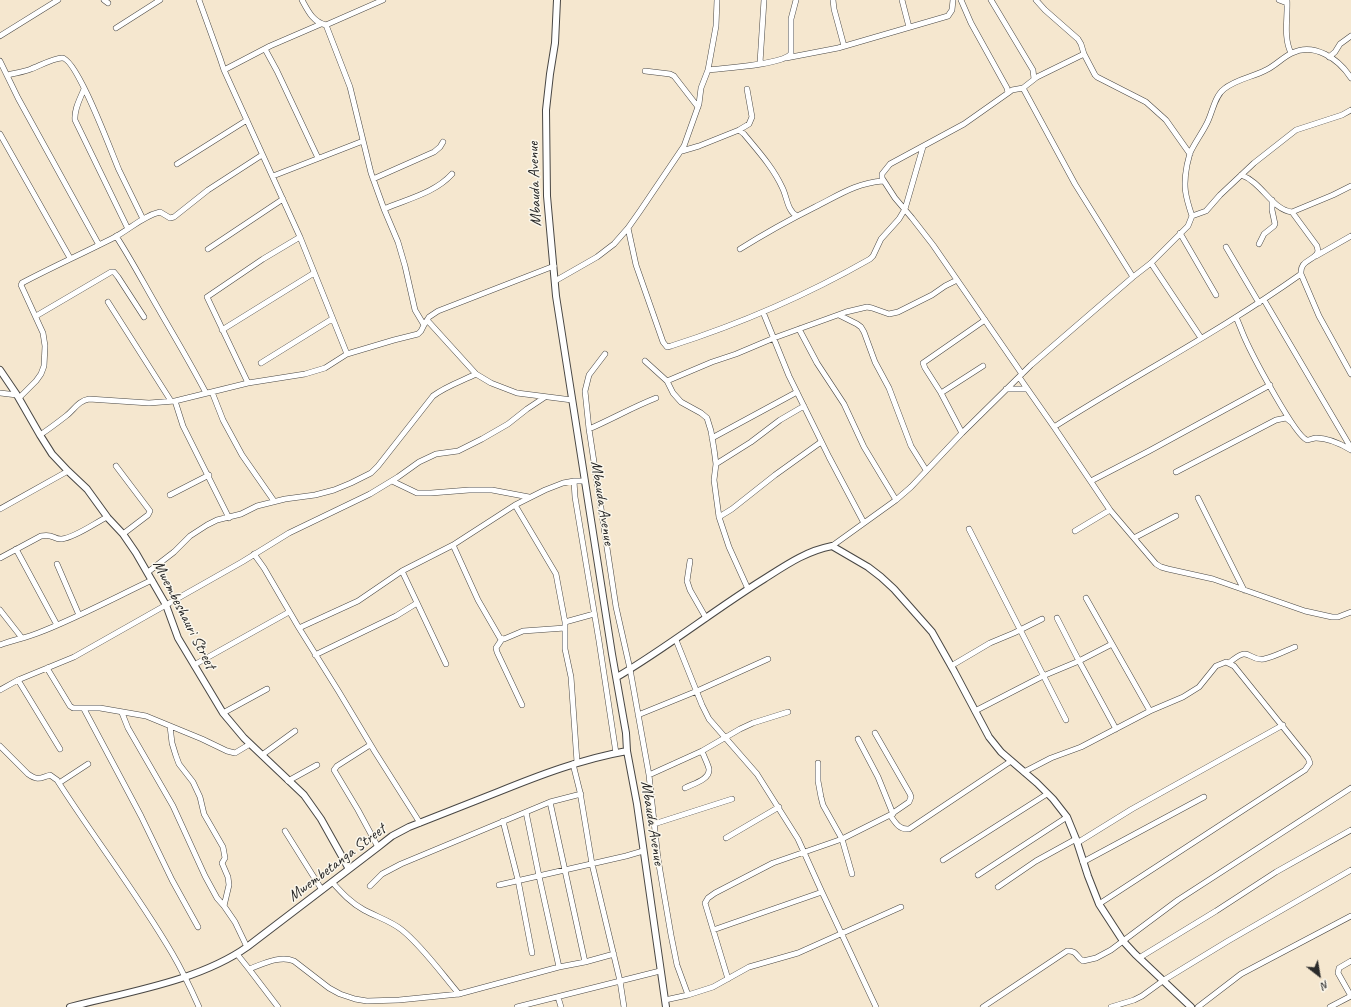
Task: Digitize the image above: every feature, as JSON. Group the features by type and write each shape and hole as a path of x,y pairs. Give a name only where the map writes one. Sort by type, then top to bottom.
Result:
{"street":[{"path":"0,36 58,0"},
{"path":"116,28 160,0"},
{"path":"198,0 224,70 300,237 347,354"},
{"path":"302,0 312,17 323,24 350,87 373,179 406,266 415,310 425,323 476,374 491,383 517,393 572,400"},
{"path":"224,70 265,49 383,0"},
{"name":"Mbauda Avenue","path":"557,0 555,43 546,110 547,196 555,281 572,400 626,733 627,751 637,804 665,1004"},
{"path":"555,281 597,257 614,244 628,228 682,151 698,107 701,88 708,70 716,26 717,0"},
{"path":"760,63 764,0"},
{"path":"786,58 791,54 791,19 796,0"},
{"path":"833,0 834,10 844,46"},
{"path":"902,0 909,27"},
{"path":"708,70 760,63 844,46 948,16 952,10 953,0"},
{"path":"961,0 971,23 1007,88 1008,93"},
{"path":"991,0 1033,70 1034,79"},
{"path":"1036,0 1044,10 1078,39 1095,75 1146,102 1166,120 1190,154"},
{"path":"1279,0 1287,2 1286,32 1291,53"},
{"path":"1329,57 1335,52 1340,44 1351,36"},
{"path":"265,49 277,70 318,158"},
{"path":"617,677 676,640 748,589 794,560 811,552 832,546 896,500 1006,389 1133,277 1151,263 1188,226 1192,216 1184,187 1190,154 1208,120 1219,94 1224,89 1266,70 1291,53 1299,50 1321,52 1345,69 1351,78"},
{"path":"1084,54 1034,79 1022,88 1012,90 964,124 890,164 882,174 883,181 933,245 985,320 1020,376 1026,389 1054,427 1110,510 1156,564 1161,567 1198,575 1293,607 1324,615 1338,617 1351,612"},
{"path":"8,75 63,58 67,59 92,103 119,170 143,219"},
{"path":"0,61 18,98 99,245"},
{"path":"645,71 670,74 674,76 698,107"},
{"path":"1022,88 1076,184 1133,277"},
{"path":"84,89 77,106 75,120 128,229"},
{"path":"682,151 747,127 751,120 751,109 747,89"},
{"path":"1192,216 1206,211 1220,195 1254,163 1296,130 1342,115 1351,110"},
{"path":"178,164 247,120"},
{"path":"739,130 744,134 774,174 781,185 792,213 797,216"},
{"path":"0,134 70,258"},
{"path":"273,176 363,141"},
{"path":"373,179 434,152 443,142"},
{"path":"628,228 636,265 663,342 667,347 764,312 817,288 870,259 881,239 899,219 905,209 923,147"},
{"path":"0,393 18,397 36,381 44,366 45,346 43,333 21,285 22,284 70,258 116,236 143,219 160,212 170,218 174,217 208,190 262,155"},
{"path":"384,209 431,190 444,183 452,174"},
{"path":"1242,175 1250,179 1282,210 1292,212 1351,186"},
{"path":"740,249 797,216 850,189 864,183 883,181"},
{"path":"208,249 283,199"},
{"path":"1259,244 1266,231 1271,229 1276,224 1272,210 1272,200"},
{"path":"1292,212 1317,246 1318,252 1315,256"},
{"path":"1180,233 1216,295"},
{"path":"116,236 130,257 176,340 209,393 242,455 274,501"},
{"path":"1351,236 1315,256 1303,265 1300,270 1319,316 1351,374"},
{"path":"248,383 207,298 208,295 300,237"},
{"path":"1226,247 1351,449"},
{"path":"1151,263 1202,338"},
{"path":"40,435 84,400 89,399 149,403 173,401 248,383 305,374 325,368 347,354 418,334 422,331 429,318 438,311 554,266"},
{"path":"36,316 111,272 114,272 144,317"},
{"path":"222,330 314,273"},
{"path":"1054,427 1102,396 1261,302 1301,274"},
{"path":"667,381 774,338 839,315 867,307 886,314 891,314 932,295 957,280"},
{"path":"108,302 173,401 183,426 209,475 229,518"},
{"path":"764,312 797,392 821,442 864,523"},
{"path":"839,315 857,324 864,332 875,362 889,388 911,446 926,470"},
{"path":"1236,317 1247,344 1301,437 1305,440 1318,438 1330,440 1351,449"},
{"path":"261,364 332,319"},
{"path":"962,433 923,363 985,320"},
{"path":"799,329 817,363 844,404 864,447 896,500"},
{"path":"605,354 588,375 585,390 589,429 616,607 630,669 649,775 654,824 671,935 677,965 688,995"},
{"path":"645,361 667,381 673,393 681,402 701,413 706,418 711,431 716,464 714,480 719,516 729,547 748,589"},
{"path":"941,393 983,366"},
{"name":"Mwembeshauri Street","path":"0,370 52,454 87,489 107,517 123,534 148,572 166,605 178,638 223,713 244,738 304,795 321,819 348,869"},
{"path":"148,572 174,552 190,536 217,520 241,514 257,506 274,501 315,495 334,490 371,473 433,396 443,389 476,374"},
{"path":"1091,481 1270,385"},
{"path":"1006,389 1026,389"},
{"path":"712,438 797,392"},
{"path":"0,690 18,680 74,657 242,562 289,533 370,494 419,462 436,454 458,451 482,439 508,424 545,397"},
{"path":"589,429 635,406 656,398"},
{"path":"716,464 751,442 780,420 804,406"},
{"path":"1176,472 1276,420 1286,418 1291,422"},
{"path":"719,516 732,509 775,475 821,442"},
{"path":"116,466 150,511 148,515 123,534"},
{"path":"0,509 68,471"},
{"path":"170,495 209,475"},
{"path":"392,481 417,493 492,490 529,497"},
{"path":"299,628 358,601 402,571 452,545 529,497 563,484 574,481 585,481"},
{"path":"574,481 574,497 599,641 616,753"},
{"path":"1198,498 1244,590"},
{"path":"514,505 556,574 565,622 565,649 571,677 575,763 592,864 614,954 624,1007"},
{"path":"1075,531 1110,510"},
{"path":"1134,538 1176,516"},
{"path":"0,558 41,536 51,534 59,539 69,537 107,517"},
{"path":"968,529 1066,720"},
{"path":"452,545 478,600 497,634 502,639"},
{"path":"832,546 882,577 932,632 989,737 1001,752 1047,794 1067,817 1099,904 1123,941 1191,1007"},
{"path":"16,549 57,625"},
{"path":"254,554 264,568 370,745 420,823"},
{"path":"690,560 687,581 690,590 706,618"},
{"path":"57,564 79,615"},
{"path":"402,571 446,664"},
{"path":"0,645 36,634 152,580"},
{"path":"1086,598 1150,710"},
{"path":"315,655 396,616 417,603"},
{"path":"0,610 22,638"},
{"path":"194,665 289,612"},
{"path":"565,622 594,614"},
{"path":"1057,618 1116,729"},
{"path":"951,666 990,643 1020,631 1042,619"},
{"path":"522,705 496,648 502,639 523,631 565,628"},
{"path":"676,640 709,719 757,774 790,824 876,1007"},
{"path":"975,711 1043,676 1079,661 1112,644"},
{"path":"1229,663 1240,654 1246,654 1264,659 1295,647"},
{"path":"638,715 697,691 768,659"},
{"path":"1024,772 1051,758 1081,747 1150,710 1183,697 1199,687 1216,666 1226,662 1234,666 1308,758 1310,763 1305,770 1099,904"},
{"path":"47,668 70,706 73,708 100,708 146,716 235,753 250,744"},
{"path":"18,680 60,749"},
{"path":"223,713 267,689"},
{"path":"84,709 141,816 172,880 198,927"},
{"path":"649,775 702,751 754,723 788,712"},
{"path":"122,713 128,728 173,806 205,876 217,898 235,922 247,947"},
{"path":"998,887 1036,861 1076,841 1282,725"},
{"path":"170,726 172,743 176,756 200,797 204,814 224,850 225,858 222,863 228,876 229,885 224,906"},
{"path":"262,755 295,730"},
{"path":"728,980 705,903 708,898 760,869 842,839 891,815 908,804 911,797 875,733"},
{"path":"858,739 880,783 891,815 900,828 904,829 908,829 1011,761"},
{"path":"370,745 337,766 334,770 378,847"},
{"path":"0,746 32,777 37,779 50,775 53,776 59,783 153,922 173,954 199,1007"},
{"name":"Mwembetanga Street","path":"70,1007 159,984 211,966 237,954 247,947 392,836 420,823 575,763 627,751"},
{"path":"684,788 702,780 707,775 709,770 702,751"},
{"path":"818,762 818,781 821,797 842,839 852,874"},
{"path":"59,783 88,764"},
{"path":"288,781 318,765"},
{"path":"983,1007 1067,951 1075,952 1079,958 1087,960 1111,950 1173,903 1351,788"},
{"path":"370,886 382,874 401,864 550,802 581,794"},
{"path":"943,860 1047,794"},
{"path":"1083,862 1204,797"},
{"path":"654,824 732,799"},
{"path":"550,802 585,962"},
{"path":"726,838 779,807"},
{"path":"526,812 559,967"},
{"path":"978,876 1067,817"},
{"path":"503,821 518,880 532,953"},
{"path":"1139,958 1276,872 1351,830"},
{"path":"285,831 322,890"},
{"path":"499,885 643,851"},
{"path":"1111,1007 1142,996 1164,980 1228,941 1351,870"},
{"path":"332,882 346,898 364,910 390,922 402,930 459,994"},
{"path":"713,930 822,892"},
{"path":"665,1004 688,995 713,988 749,967 793,955 901,907"},
{"path":"1198,1007 1240,974 1351,916"},
{"path":"237,954 278,1007"},
{"path":"249,969 278,959 289,959 294,961 329,988 354,999 366,1001 399,1000 459,994 614,954"},
{"path":"1330,1007 1351,996 1339,976 1338,971 1342,966 1351,961"},
{"path":"517,1007 660,971"},
{"path":"558,997 561,1007"}]}
